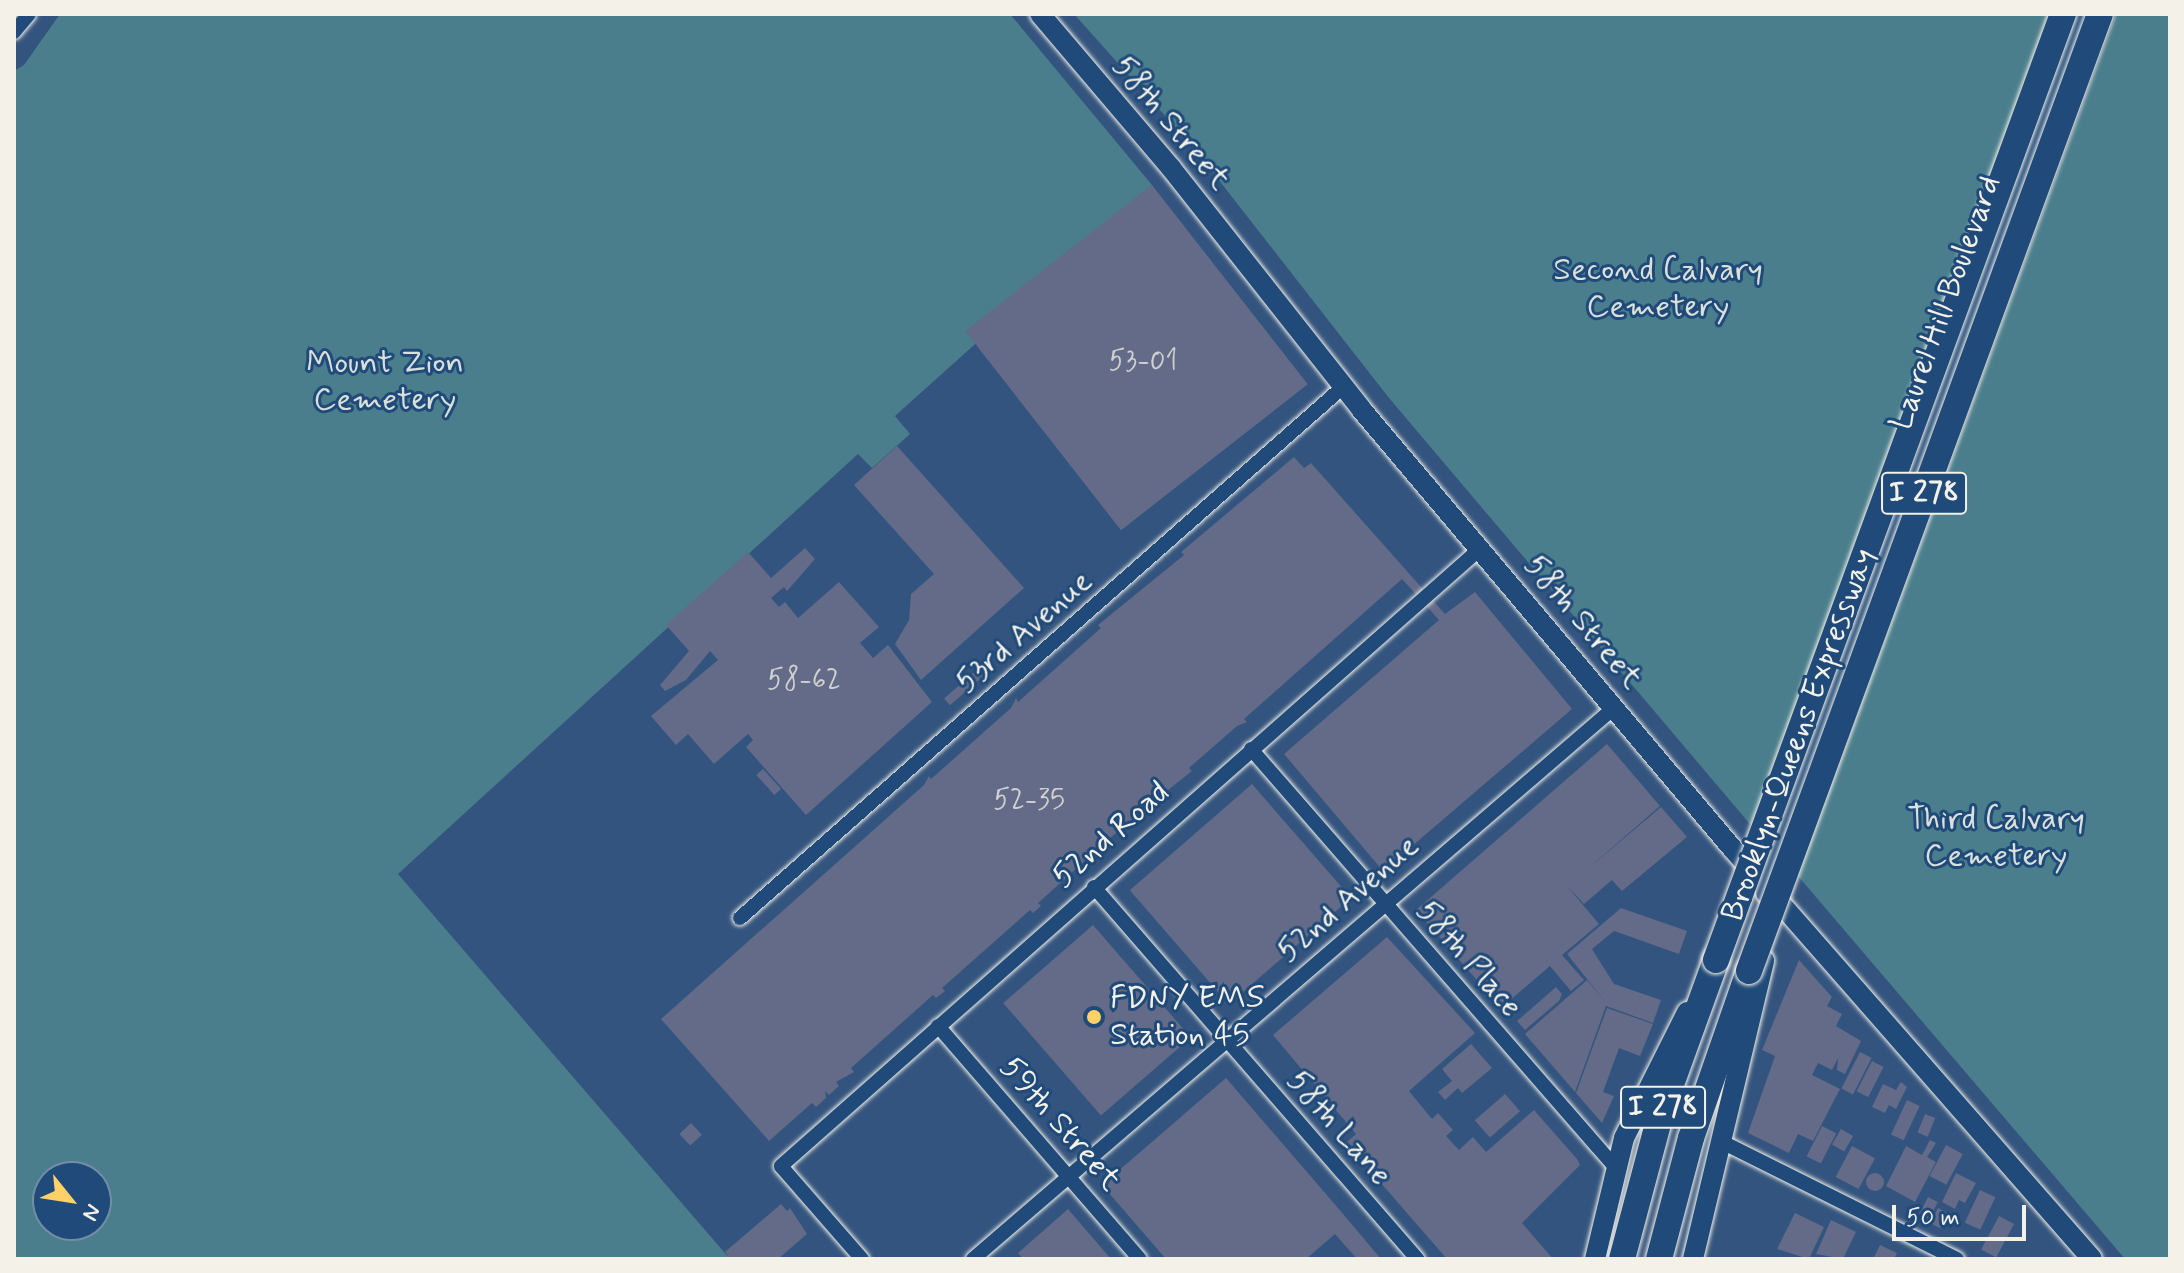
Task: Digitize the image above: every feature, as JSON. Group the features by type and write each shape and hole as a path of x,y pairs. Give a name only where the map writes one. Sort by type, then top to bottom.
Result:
{"highway":[{"name":"Brooklyn-Queens Expressway","path":"1622,1259 1661,1112 2063,14"},
{"name":"Brooklyn-Queens Expressway","path":"1659,1259 1700,1108 2100,14"}],"main road":[{"name":"58th Street","path":"1040,14 1171,168 1344,386 2082,1256"},
{"name":"Laurel Hill Boulevard","path":"1693,1259 1770,935 1765,883 2084,14"},
{"name":"Laurel Hill Boulevard","path":"1595,1259 1616,1168 1638,1104 1745,901 1765,883"}],"street":[{"path":"14,32 29,14"},
{"name":"53rd Avenue","path":"740,918 1344,386"},
{"name":"52nd Road","path":"862,1259 781,1166 1481,548"},
{"name":"52nd Avenue","path":"973,1259 1615,707"},
{"name":"58th Place","path":"1251,749 1616,1168"},
{"name":"58th Lane","path":"1094,887 1417,1259"},
{"name":"59th Street","path":"938,1026 1140,1259"},
{"path":"1720,1141 1957,1259"}],"green space":[{"name":"Mount Zion Cemetery","path":"60,14 1010,14 1152,185 895,416 910,434 872,468 858,454 398,874 730,1259 14,1259 14,71 24,65"},
{"name":"Second Calvary Cemetery","path":"1074,14 2053,14 1755,830 1389,398 1193,147"},
{"name":"Third Calvary Cemetery","path":"2116,14 2170,14 2170,1259 2125,1259 1798,876"}],"building":[{"path":"1152,185 1308,384 1121,530 965,331"},
{"path":"897,446 1024,588 921,680 895,644 909,620 911,594 934,574 854,485"},
{"path":"1294,457 1304,468 1311,463 1445,614 1475,592 1572,709 1383,871 1284,754 1439,620 1402,579 1244,719 1247,722 1237,726 1189,768 1192,771 1134,817 1130,827 1127,823 1038,903 1041,906 1033,913 1030,910 942,988 945,991 936,998 933,995 851,1068 854,1072 836,1082 839,1086 829,1095 825,1091 826,1098 816,1107 812,1103 769,1141 661,1019 924,785 929,776 931,779 1011,708 1016,698 1018,702 1101,628 1098,625 1184,555 1181,552"},
{"path":"805,548 815,559 787,591 784,587 771,598 779,607 785,602 798,618 839,582 879,627 860,643 873,658 888,645 932,702 806,815 746,747 753,740 748,734 714,764 688,734 676,745 651,716 718,660 710,651 686,680 665,691 660,685 689,651 666,625 748,552 771,578"},
{"path":"978,669 984,676 950,705 944,699"},
{"path":"1607,744 1660,806 1583,873 1661,807 1687,837 1622,891 1612,880 1584,904 1567,886 1599,924 1562,955 1584,980 1571,991 1550,966 1501,1008 1416,910"},
{"path":"763,769 781,789 774,795 756,775"},
{"path":"1252,784 1351,898 1229,1004 1130,890"},
{"path":"1621,908 1687,931 1679,954 1614,931 1592,949 1614,984 1661,1000 1653,1023 1606,1006 1575,1092 1525,1034 1587,980 1607,1004 1567,954"},
{"name":"FDNY EMS Station 45","path":"1093,925 1191,1037 1101,1116 1003,1003"},
{"path":"1387,937 1475,1033 1409,1091 1432,1119 1438,1113 1453,1130 1446,1136 1459,1150 1473,1137 1486,1152 1534,1110 1577,1159 1580,1165 1522,1223 1553,1259 1447,1259 1346,1143 1356,1134 1273,1035"},
{"path":"1799,960 1832,997 1827,1006 1842,1014 1836,1026 1861,1041 1845,1074 1837,1070 1838,1058 1832,1070 1818,1063 1812,1075 1840,1089 1813,1141 1798,1134 1789,1153 1748,1133 1775,1056 1762,1050"},
{"path":"1556,987 1562,994 1559,1001 1525,1030 1517,1021"},
{"path":"1607,1008 1653,1024 1640,1056 1619,1048 1603,1092 1614,1096 1602,1123 1576,1093"},
{"path":"1471,1044 1492,1068 1462,1093 1458,1088 1445,1100 1438,1092 1452,1081 1442,1069"},
{"path":"1860,1052 1872,1058 1853,1094 1841,1089"},
{"path":"1872,1061 1884,1067 1868,1097 1857,1091"},
{"path":"1226,1078 1381,1259 1357,1259 1335,1234 1306,1259 1166,1259 1102,1185"},
{"path":"1901,1082 1907,1087 1896,1109 1889,1105 1885,1113 1872,1107 1883,1084 1896,1090"},
{"path":"1505,1094 1520,1111 1490,1138 1475,1120"},
{"path":"1907,1100 1920,1106 1904,1140 1891,1134"},
{"path":"1925,1114 1935,1118 1928,1137 1918,1133"},
{"path":"691,1123 702,1135 690,1146 679,1134"},
{"path":"1822,1126 1836,1133 1821,1164 1807,1156"},
{"path":"1841,1129 1853,1136 1844,1152 1832,1145"},
{"path":"1930,1140 1936,1143 1927,1157 1936,1162 1915,1202 1886,1186 1906,1146 1922,1155"},
{"path":"1946,1145 1963,1154 1946,1185 1930,1176"},
{"path":"1852,1146 1875,1158 1859,1189 1836,1177"},
{"path":"1875,1173 1884,1182 1875,1191 1866,1182"},
{"path":"1956,1173 1976,1183 1965,1203 1959,1200 1955,1209 1942,1202"},
{"path":"1980,1190 1995,1197 1980,1230 1965,1223"},
{"path":"1928,1197 1938,1202 1929,1219 1919,1214"},
{"path":"781,1204 787,1211 790,1208 807,1234 778,1259 730,1259 725,1252"},
{"path":"1938,1208 1948,1213 1940,1228 1930,1223"},
{"path":"1068,1209 1111,1259 1023,1259 1018,1253"},
{"path":"1795,1213 1824,1227 1809,1259 1777,1249"},
{"path":"1999,1216 2014,1224 1996,1258 1981,1250"},
{"path":"1831,1220 1856,1232 1843,1259 1816,1254"},
{"path":"1880,1245 1897,1253 1894,1259 1873,1259"}],"place":[{"name":"FDNY EMS Station 45","path":"1094,1017"}]}
